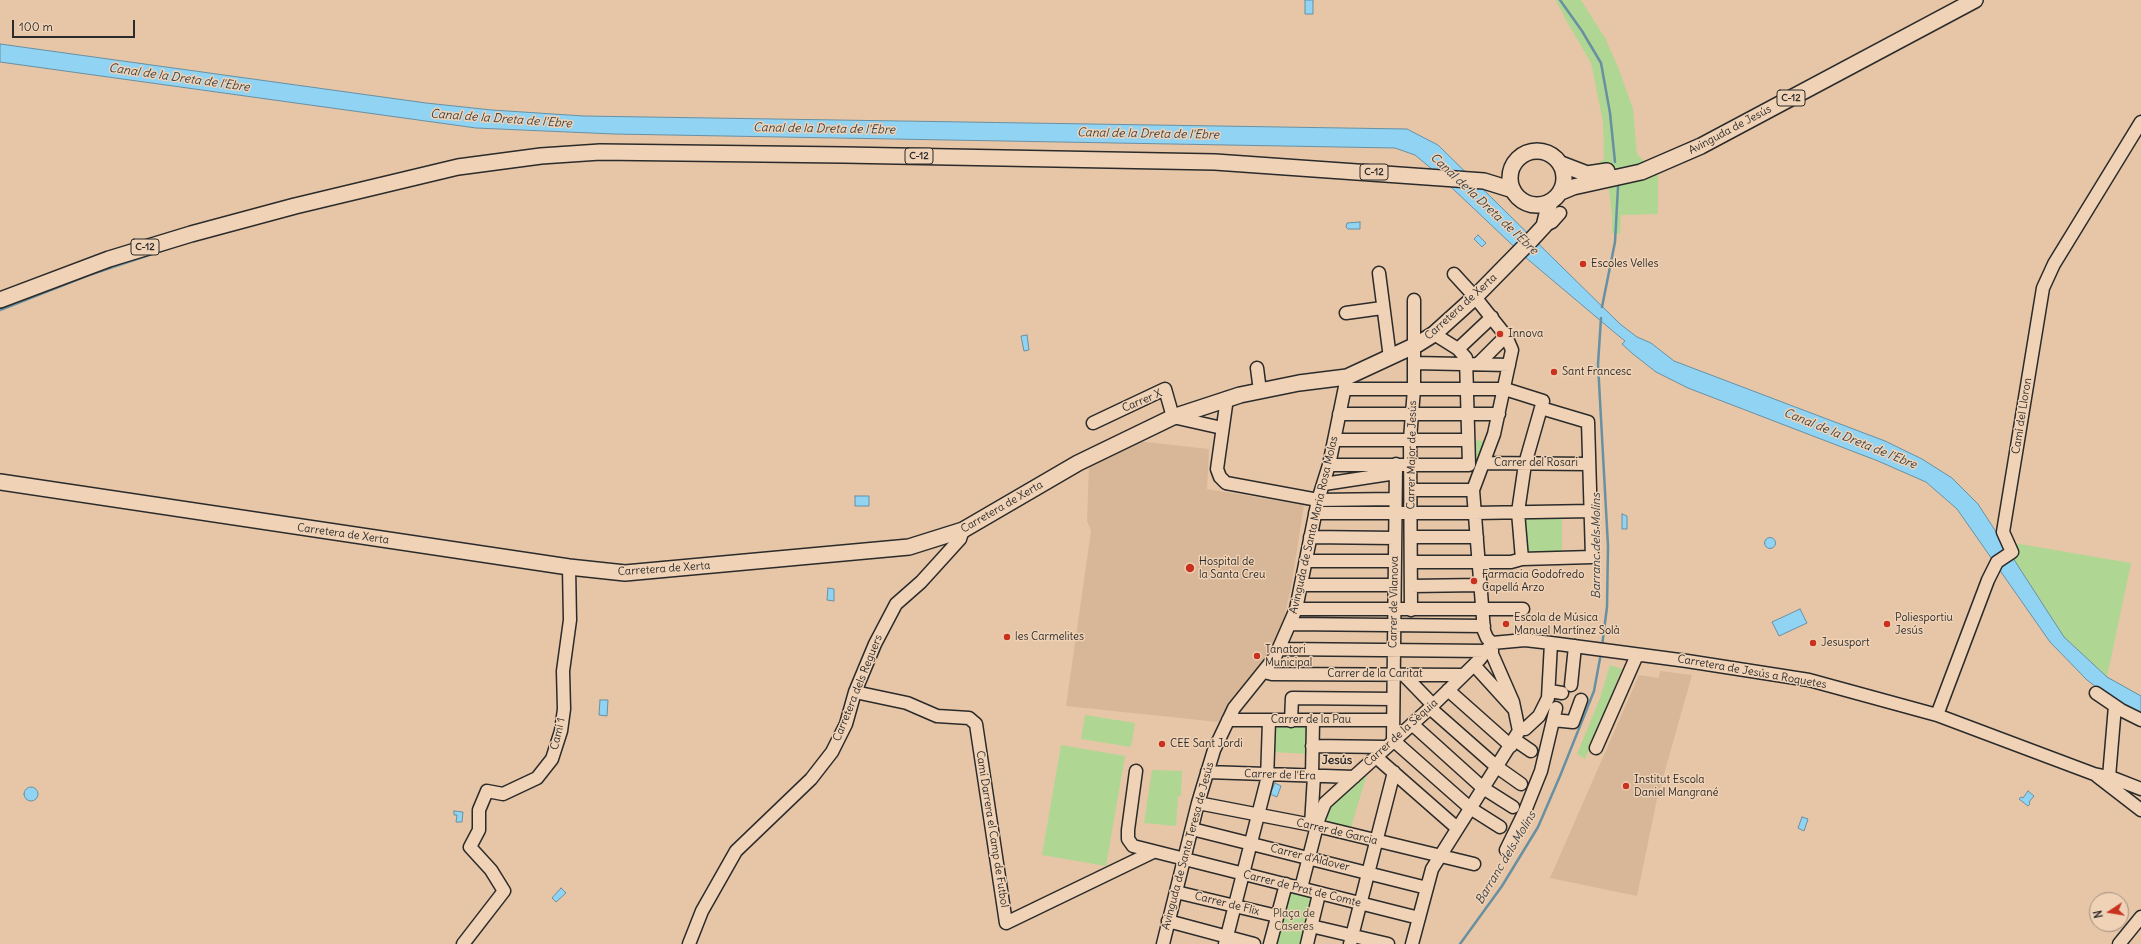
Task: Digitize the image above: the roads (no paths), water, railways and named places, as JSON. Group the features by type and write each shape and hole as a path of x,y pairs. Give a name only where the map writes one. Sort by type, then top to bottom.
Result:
{"main road":[{"name":"Avinguda de Jesús","path":"1561,164 1580,172 1597,173 1654,159 1720,127 1955,0"},
{"name":"Avinguda de Jesús","path":"1555,204 1573,187 1641,172 1701,146 1974,0"},
{"name":"C-12","path":"1483,181 1513,166 1522,156 1535,151 1550,154 1561,164"},
{"name":"C-12","path":"0,300 109,259 190,234 294,206 458,167 541,156 600,152 1215,162 1483,181 1512,190 1522,201 1528,204 1555,204"},
{"path":"1537,230 1555,204 1564,178 1561,164"},
{"path":"1512,190 1510,178 1513,166"},
{"path":"1528,204 1537,230"},
{"name":"Carretera de Xerta","path":"0,482 569,567 625,573 909,547 963,530 1078,463 1173,417 1227,398 1299,383 1346,383 1434,334 1475,297 1520,252 1537,230"}],"street":[{"name":"Camí del Lloron","path":"1936,715 1996,562 2012,552 2003,532 2043,288 2054,264 2141,122"},
{"path":"1379,273 1382,308 1390,358"},
{"path":"1412,944 1432,869 1438,856 1513,743 1519,731 1515,710 1506,683 1492,654 1485,635 1473,490 1494,434 1505,389 1512,350 1506,336 1492,317 1454,274"},
{"name":"Carrer Major de Jesús","path":"1411,610 1412,562 1410,537 1410,439 1414,389 1414,300"},
{"path":"1346,313 1382,308"},
{"path":"1458,349 1492,317"},
{"path":"1434,334 1458,349 1472,364"},
{"path":"1324,484 1396,469 1410,464 1468,465 1467,389 1472,364 1506,336"},
{"path":"1414,363 1509,365"},
{"path":"1257,368 1260,391"},
{"path":"1346,383 1414,389 1505,389 1543,401 1525,464 1518,512 1522,559"},
{"name":"Avinguda de Santa Maria Rosa Molas","path":"1266,670 1279,649 1296,609 1315,513 1329,465 1346,383"},
{"name":"Carrer X","path":"1093,422 1165,389 1173,417"},
{"path":"1227,398 1222,428 1218,473 1226,483 1318,500 1395,499"},
{"path":"1412,562 1511,562 1522,559 1592,557 1588,422 1541,408"},
{"path":"1340,414 1498,414"},
{"path":"1173,417 1222,428"},
{"path":"1334,440 1468,440"},
{"name":"Carrer del Rosari","path":"1483,463 1589,464"},
{"path":"1329,465 1396,469"},
{"name":"Carrer de Vilanova","path":"1390,744 1393,720 1393,699 1398,675 1393,650 1396,469"},
{"path":"1411,490 1473,490"},
{"path":"1315,513 1591,511"},
{"name":"Carretera dels Reguers","path":"688,944 702,911 736,852 811,779 832,752 846,724 855,692 885,622 896,604 922,582 960,539 963,530"},
{"path":"1310,537 1395,538"},
{"path":"1410,537 1477,537"},
{"path":"1306,561 1394,561"},
{"name":"Camí 1","path":"463,944 504,891 491,870 470,847 479,830 480,810 487,791 503,794 537,778 552,758 561,731 564,709 563,670 570,620 569,567"},
{"path":"1301,585 1394,585"},
{"path":"1411,586 1480,585"},
{"path":"1296,609 1523,609"},
{"path":"1290,624 1484,626"},
{"name":"Carretera de Jesús a Roquetes","path":"1279,649 1393,650 1489,647 1525,640 1612,651 1809,680 1936,715 2094,774"},
{"path":"1525,728 1539,716 1550,692 1551,643"},
{"path":"1550,692 1567,689 1575,646"},
{"name":"Carrer de la Sèquia","path":"1314,826 1326,803 1432,707 1489,647"},
{"path":"1596,748 1637,655"},
{"path":"1474,664 1506,702 1515,710"},
{"name":"Carrer de la Caritat","path":"1266,670 1272,674 1463,675"},
{"name":"Avinguda de Santa Teresa de Jesús","path":"1162,944 1207,772 1228,720 1242,697 1266,670"},
{"path":"1398,675 1497,767 1521,784"},
{"path":"1448,690 1513,743 1531,751"},
{"name":"Camí Darrera el Camp de Futbol","path":"855,692 907,703 937,716 969,718 976,724 1006,923 1153,852"},
{"path":"2096,694 2141,720"},
{"path":"1291,720 1292,698 1393,699"},
{"path":"1506,850 1541,770 1555,714 1573,722 1581,700"},
{"path":"2110,777 2115,706"},
{"name":"Carrer de la Pau","path":"1228,720 1393,720"},
{"path":"1301,888 1309,858 1314,826 1312,746 1313,720"},
{"path":"1226,940 1268,775 1269,721"},
{"path":"1412,724 1483,788 1513,807"},
{"path":"1312,746 1390,744 1470,808 1500,827"},
{"path":"1376,757 1457,828"},
{"name":"Carrer de Prat de Comte","path":"1136,772 1128,839 1133,846 1419,918"},
{"name":"Carrer de l'Era","path":"1207,772 1354,777"},
{"path":"1351,940 1394,772"},
{"path":"2094,774 2110,777 2141,789"},
{"path":"2094,774 2141,810"},
{"name":"Carrer de Garcia","path":"1198,803 1314,826 1474,864"},
{"name":"Carrer d'Aldover","path":"1192,829 1427,888"},
{"path":"1270,944 1286,884"},
{"name":"Carrer de Flix","path":"1176,892 1277,916"},
{"path":"1307,944 1319,894"},
{"path":"2119,944 2141,917"},
{"path":"1168,921 1226,940 1254,944"},
{"path":"1311,926 1351,940 1388,944"}],"water":[{"path":"1305,0 1313,0 1313,14 1305,14"},
{"name":"Canal de la Dreta de l'Ebre","path":"0,44 426,103 492,110 584,116 1407,129 1438,145 1620,324 1637,337 1651,343 1674,361 1885,441 1922,459 1952,478 1978,504 2064,637 2107,677 2141,696 2141,713 2109,697 2087,680 2050,642 1957,509 1926,482 1878,461 1688,388 1656,372 1622,344 1625,341 1525,257 1433,170 1415,155 1395,148 614,134 476,128 0,62"},
{"path":"1360,222 1360,229 1348,229 1346,227 1347,223"},
{"path":"1478,235 1486,243 1482,247 1474,239"},
{"path":"1027,335 1029,350 1024,351 1021,336"},
{"path":"855,496 869,496 869,506 855,506"},
{"path":"1622,514 1627,516 1627,529 1622,529"},
{"path":"1768,538 1772,538 1774,539 1774,547 1768,548 1765,545 1765,541"},
{"path":"828,588 834,589 834,601 827,600"},
{"path":"1800,609 1807,623 1779,636 1772,622"},
{"path":"600,700 608,700 607,716 599,715"},
{"path":"1275,783 1281,786 1277,797 1270,794"},
{"path":"31,787 36,789 38,794 36,799 31,801 26,799 24,794 26,789"},
{"path":"2028,791 2034,796 2029,802 2030,804 2028,806 2019,799 2021,797 2023,798"},
{"path":"454,811 463,812 462,822 456,822 457,815 454,815"},
{"path":"1802,817 1808,819 1804,831 1798,828"},
{"path":"561,888 566,893 556,902 552,898"}],"waterway":[{"name":"Barranc dels Molins","path":"1560,0 1582,31 1601,63 1610,113 1615,162"},
{"name":"Barranc dels Molins","path":"1602,307 1615,242 1618,187"},
{"path":"0,310 89,275 173,247"},
{"name":"Barranc dels Molins","path":"1601,318 1598,364 1608,546 1607,607 1602,646"},
{"name":"Barranc dels Molins","path":"1460,944 1502,886 1538,827 1594,691 1601,653"}],"place":[{"name":"Escoles Velles","path":"1583,264"},
{"name":"Innova","path":"1500,334"},
{"name":"Sant Francesc","path":"1554,372"},
{"name":"Hospital de la Santa Creu","path":"1190,568"},
{"name":"Farmacia Godofredo Capellá Arzo","path":"1474,581"},
{"name":"Escola de Música Manuel Martínez Solà","path":"1506,624"},
{"name":"Poliesportiu Jesús","path":"1887,624"},
{"name":"les Carmelites","path":"1007,637"},
{"name":"Jesusport","path":"1813,643"},
{"name":"Tanatori Municipal","path":"1257,656"},
{"name":"CEE Sant Jordi","path":"1162,744"},
{"name":"Institut Escola Daniel Mangrané","path":"1626,786"}],"district":[{"name":"Jesús","path":"1337,761"}],"park label":[{"name":"Plaça de Caseres","path":"1294,920"}]}
